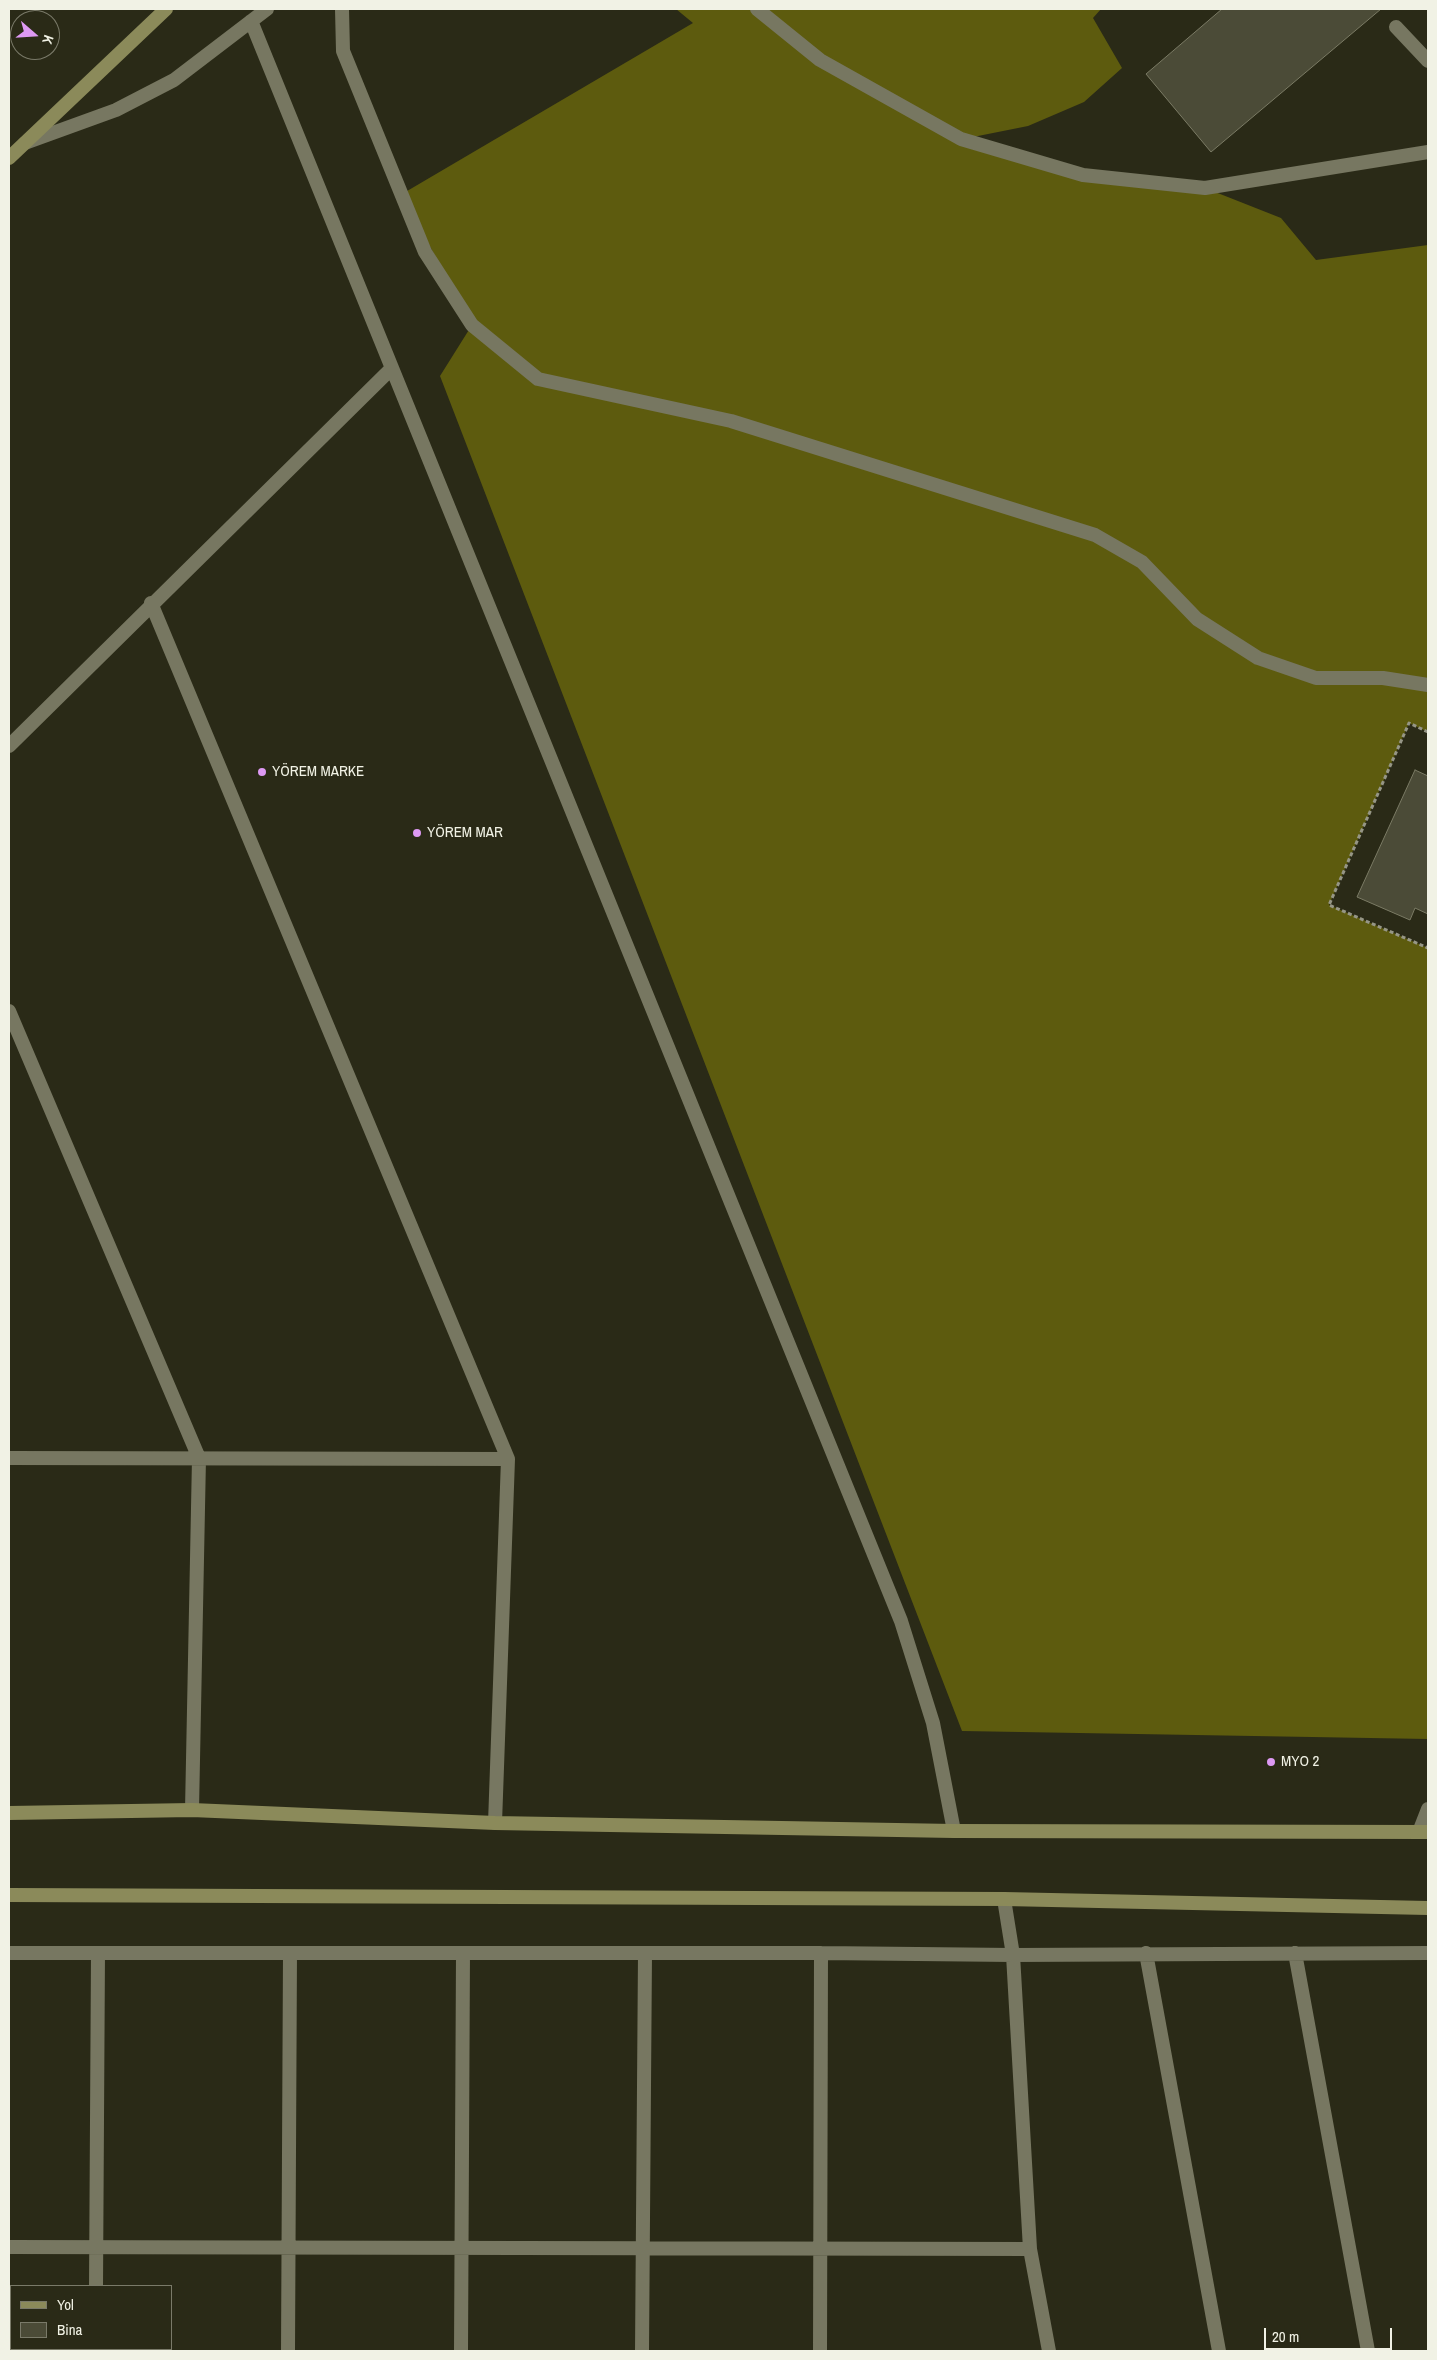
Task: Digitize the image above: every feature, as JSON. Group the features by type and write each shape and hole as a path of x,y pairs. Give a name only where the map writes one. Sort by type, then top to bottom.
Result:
{"main road":[{"path":"9,158 166,9"},
{"path":"9,1814 192,1810 495,1823 954,1831 1424,1832"},
{"path":"9,1895 1004,1900 1428,1908"}],"street":[{"path":"24,143 116,110 174,80 266,9"},
{"path":"342,9 343,50 425,252 472,326 538,379 731,421 1095,535 1142,562 1197,619 1258,658 1316,678 1383,678 1428,685"},
{"path":"757,9 820,60 961,139 1083,174 1205,188 1428,152"},
{"path":"251,20 901,1621 933,1723 954,1831"},
{"path":"1396,27 1428,61"},
{"path":"9,746 151,603 392,368"},
{"path":"151,603 508,1459 495,1823"},
{"path":"9,1011 199,1458 192,1810"},
{"path":"9,1458 508,1459"},
{"path":"1424,1832 1428,1809"},
{"path":"1004,1900 1013,1956 1030,2249 1048,2351"},
{"path":"9,1953 821,1953 1013,1956 1146,1953 1428,1953"},
{"path":"96,2285 98,1953"},
{"path":"288,2351 290,1953"},
{"path":"461,2351 463,1953"},
{"path":"642,2351 645,1953"},
{"path":"820,2351 821,1953"},
{"path":"1146,1953 1219,2351"},
{"path":"1295,1953 1368,2351"},
{"path":"9,2247 1030,2249"}],"path":[{"path":"1428,732 1409,723 1329,905 1428,948"}],"shaded area":[{"path":"676,9 1101,9 1093,18 1122,68 1084,102 1028,126 963,139 1083,175 1205,188 1281,218 1316,260 1428,245 1428,732 1409,723 1329,905 1428,948 1428,1739 962,1731 440,376 472,325 402,194 693,23"}],"building":[{"path":"1222,9 1381,9 1211,152 1146,74"},
{"path":"1415,770 1428,776 1428,914 1415,908 1410,920 1357,897"}],"place":[{"name":"YÖREM MARKE","path":"262,772"},
{"name":"YÖREM MAR","path":"417,833"},
{"name":"MYO 2","path":"1271,1762"}]}
